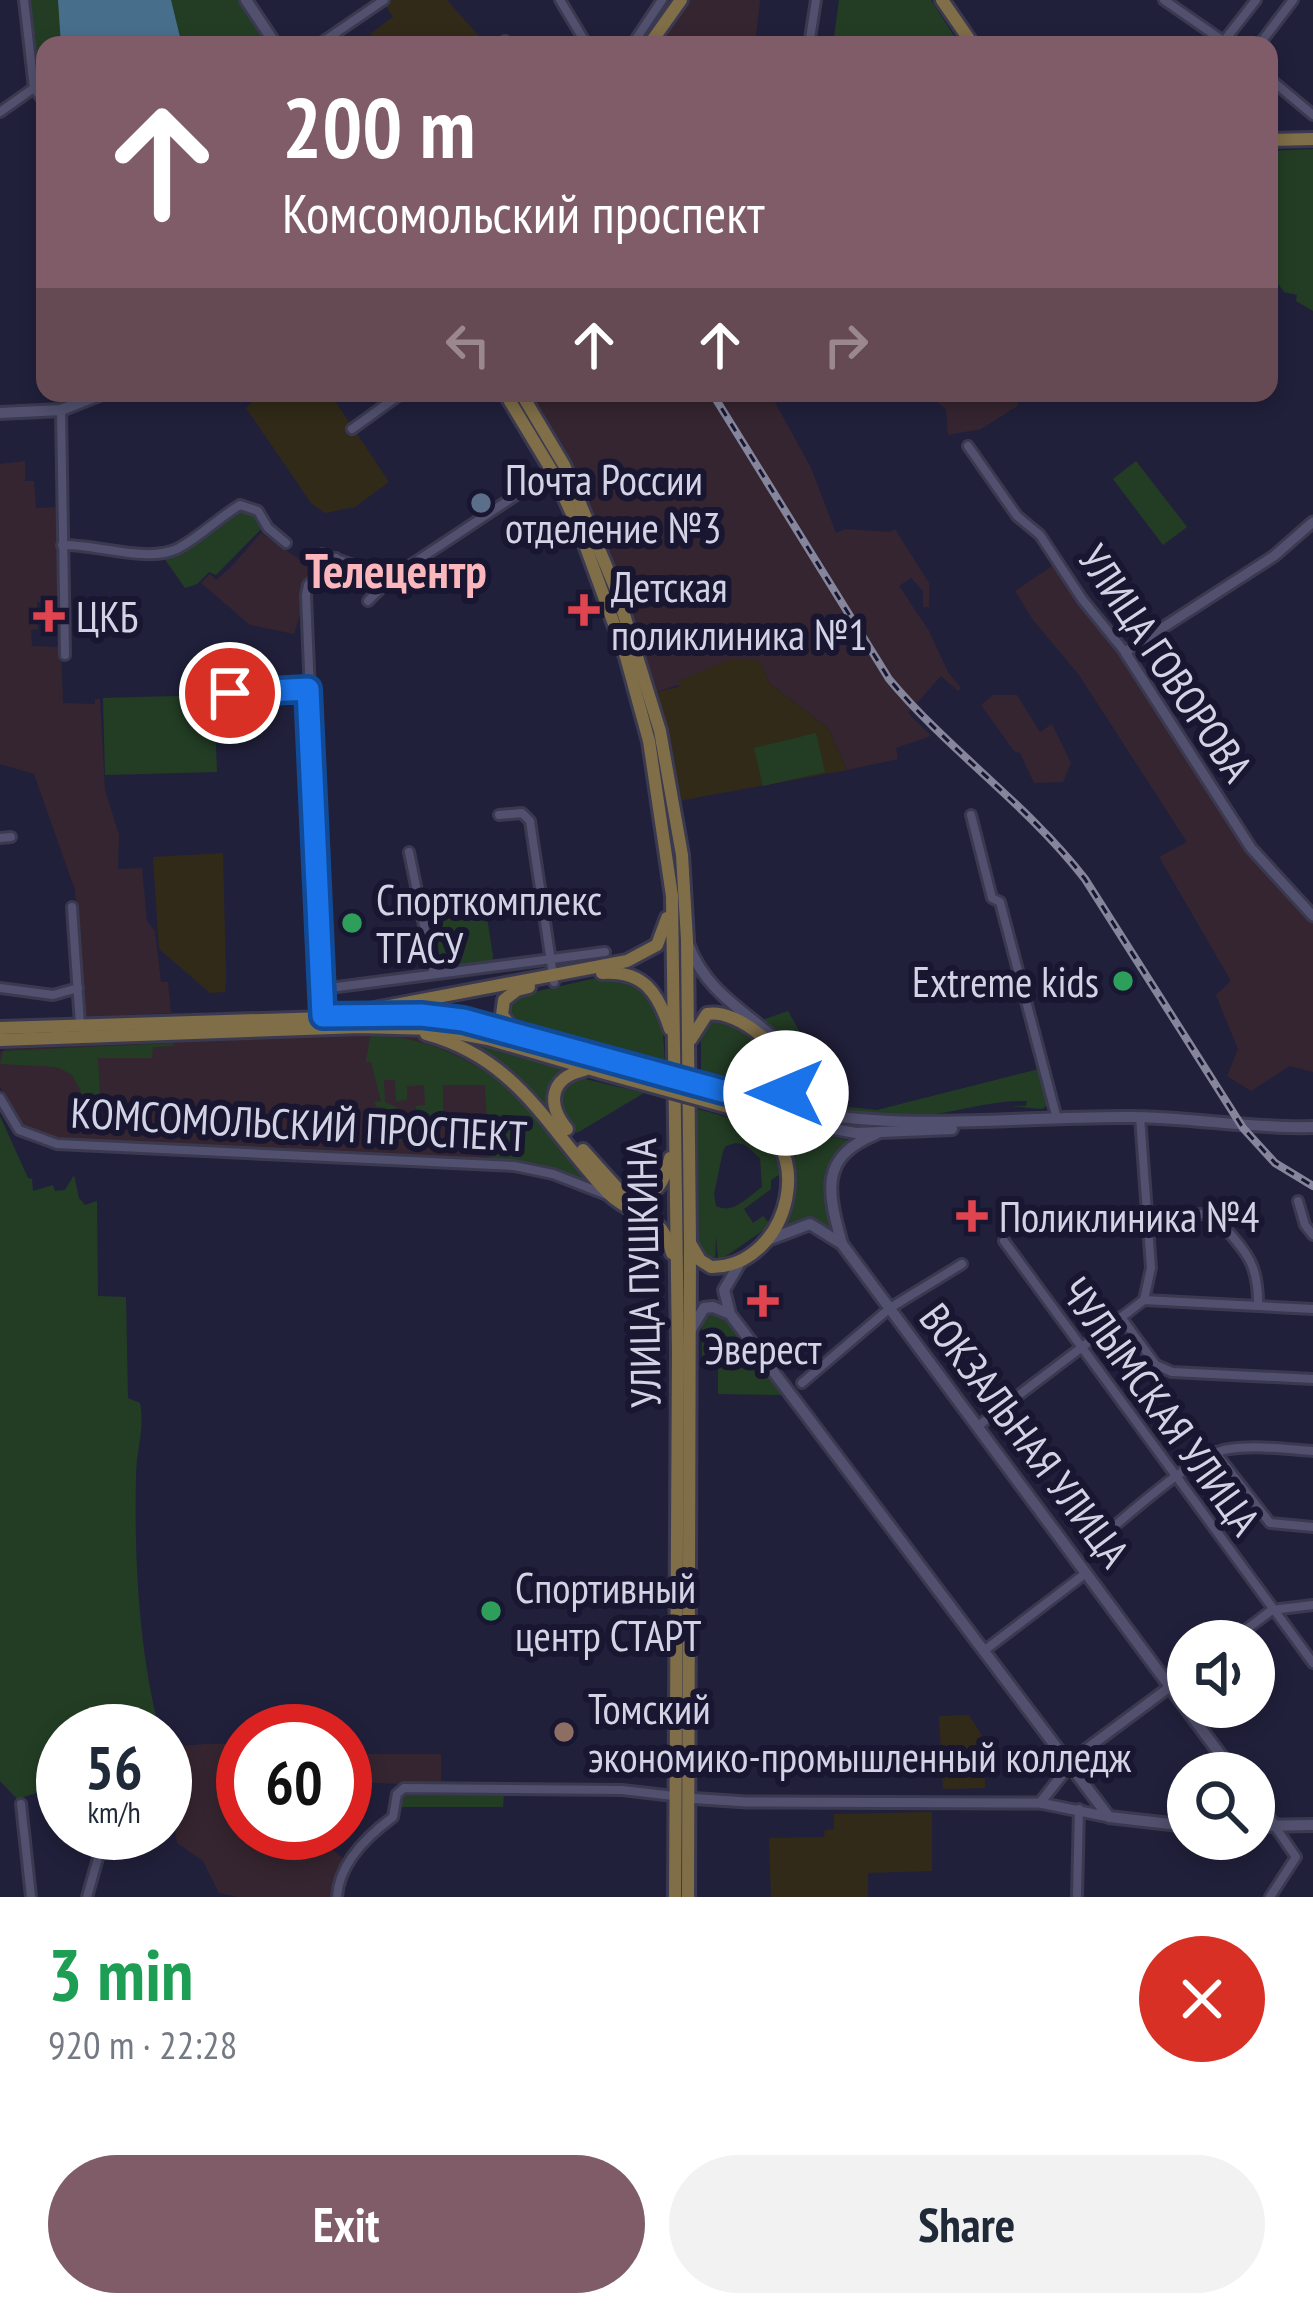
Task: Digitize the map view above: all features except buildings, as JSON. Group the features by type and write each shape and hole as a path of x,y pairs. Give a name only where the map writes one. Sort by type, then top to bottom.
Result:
{"main road":[{"path":"246,0 269,36"},
{"path":"655,36 681,0"},
{"path":"942,0 967,36"},
{"path":"1278,140 1313,139"},
{"path":"0,412 61,410 81,402"},
{"name":"УЛИЦА ПУШКИНА","path":"510,402 552,471 605,597 639,698 668,856 690,1242 675,1897"},
{"name":"УЛИЦА ПУШКИНА","path":"526,402 592,526 638,651 660,731 682,855 687,940 674,1138 680,1797 688,1897"},
{"path":"526,1036 505,1021 504,1000 518,990 627,961 657,945 666,925 668,856"},
{"path":"687,940 714,989 794,1056 823,1105 843,1120"},
{"path":"324,1016 616,972 640,979 659,998 681,1044 707,1014 722,1012 747,1028 790,1070 786,1093 756,1107"},
{"name":"КОМСОМОЛЬСКИЙ ПРОСПЕКТ","path":"0,1028 442,1016 526,1036 598,1066"},
{"path":"380,1027 433,1036 491,1063 525,1091 611,1197 662,1227 677,1278"},
{"name":"КОМСОМОЛЬСКИЙ ПРОСПЕКТ","path":"7,1039 380,1027 448,1031 598,1066"},
{"path":"674,1138 667,1175 656,1189 641,1196 618,1189 553,1107 557,1083 598,1066 732,1100 814,1127 876,1134 1057,1120"},
{"path":"756,1107 843,1120 941,1123 1140,1117 1243,1128 1313,1126"},
{"path":"756,1107 778,1143 788,1172 787,1206 761,1243 741,1261 724,1290 730,1314 1109,1817 1167,1824"},
{"name":"ВОКЗАЛЬНАЯ УЛИЦА","path":"876,1134 847,1149 834,1167 832,1205 842,1244 1167,1681"},
{"path":"761,1243 810,1224 842,1244"},
{"path":"690,1242 710,1267 741,1261"},
{"path":"689,1336 704,1308 730,1314"},
{"path":"1275,1826 1313,1825"}],"street":[{"path":"23,0 36,91"},
{"path":"331,36 383,0"},
{"path":"560,0 582,36"},
{"path":"638,36 662,0"},
{"path":"810,36 816,0"},
{"path":"1164,0 1216,36"},
{"path":"1231,36 1256,0"},
{"path":"1266,36 1293,0"},
{"path":"1278,86 1313,115"},
{"path":"0,112 34,88"},
{"path":"352,429 390,402"},
{"path":"61,410 64,656"},
{"name":"УЛИЦА ГОВОРОВА","path":"968,446 1016,516 1040,535 1082,599 1125,652 1251,848 1313,916"},
{"path":"368,601 392,578 552,471"},
{"path":"62,544 93,544 137,553 171,551 240,505 258,511 268,528 286,543"},
{"path":"1125,652 1274,556 1313,521"},
{"path":"322,554 392,578"},
{"path":"324,1016 308,689 308,584 336,559"},
{"path":"230,693 308,689"},
{"path":"499,815 522,813 530,821 554,979"},
{"path":"971,814 992,898 1000,902 1057,1120"},
{"path":"409,852 434,974"},
{"path":"72,907 80,1024"},
{"path":"322,989 605,952"},
{"path":"0,988 53,994 78,988"},
{"name":"КОМСОМОЛЬСКИЙ ПРОСПЕКТ","path":"0,1049 7,1039"},
{"name":"КОМСОМОЛЬСКИЙ ПРОСПЕКТ","path":"0,1097 20,1130 58,1144 398,1157 536,1169 611,1197"},
{"path":"1140,1117 1150,1268 1144,1300"},
{"path":"1298,1201 1313,1235"},
{"path":"1147,1215 1213,1214 1253,1263 1258,1306"},
{"name":"ЧУЛЫМСКАЯ УЛИЦА","path":"1004,1241 1313,1663"},
{"path":"802,1384 890,1308 962,1264"},
{"path":"978,1426 1144,1300 1313,1309"},
{"path":"1121,1317 1156,1364 1172,1372 1313,1379"},
{"path":"1092,1545 1215,1452 1231,1448 1313,1451"},
{"path":"1215,1452 1270,1523 1313,1527"},
{"path":"985,1650 1086,1573"},
{"path":"1259,1620 1272,1610 1313,1605"},
{"path":"1040,1803 1071,1765 1167,1689"},
{"path":"338,1897 345,1866 393,1817 397,1794 404,1788 622,1790 764,1803 1040,1803 1109,1817"},
{"path":"21,1804 31,1897"},
{"path":"1077,1897 1079,1808"},
{"path":"1270,1897 1296,1857 1275,1827"},
{"path":"87,1897 97,1860"}],"shaded area":[{"path":"447,0 479,36 371,36 393,17 384,3"},
{"path":"689,0 760,0 756,36 665,36"},
{"path":"252,402 336,402 389,482 355,507 325,513 311,503 246,408"},
{"path":"533,402 775,402 811,468 836,533 895,529 929,583 929,607 923,607 923,591 911,578 899,586 961,688 958,691 941,676 908,713 931,736 896,748 898,759 847,770 828,728 769,683 755,660 656,692 601,533"},
{"path":"937,402 1019,405 981,429 948,435 946,409"},
{"path":"25,461 25,481 34,481 36,508 59,507 60,601 37,602 38,629 31,630 32,646 61,647 63,703 95,704 100,699 105,790 119,835 118,869 142,868 147,921 155,931 161,982 168,982 171,1013 83,1017 75,890 34,774 0,764 0,464"},
{"path":"261,533 315,570 300,598 303,605 294,634 250,625 201,583 210,574 216,580"},
{"path":"1055,564 1121,655 1247,850 1313,922 1313,1072 1290,1066 1251,1091 1227,1076 1238,1049 1216,995 1231,981 1159,857 1187,842 1079,675 1015,591"},
{"path":"731,659 755,660 769,683 828,728 847,770 679,801 671,741 656,692 679,687 678,681"},
{"path":"993,695 1017,695 1040,732 1052,724 1071,763 1063,782 1034,783 1020,753 981,705"},
{"path":"223,853 225,992 210,993 159,949 153,857"},
{"path":"405,1035 450,1046 506,1079 594,1186 553,1169 512,1161 50,1137 17,1122 0,1087 0,1052 6,1049"},
{"path":"969,1715 984,1739 985,1788 943,1789 939,1716"},
{"path":"216,1744 216,1860 346,1860 337,1876 335,1897 219,1893 203,1861 192,1853 192,1745"},
{"path":"372,1754 441,1754 441,1786 372,1783"},
{"path":"932,1812 932,1871 868,1873 868,1897 771,1897 769,1838 824,1837 825,1830 834,1829 834,1814"}],"green space":[{"path":"27,0 238,0 261,36 36,36 36,76"},
{"path":"839,0 931,0 954,36 834,36"},
{"path":"1313,149 1313,311 1278,284 1278,151"},
{"path":"1136,461 1187,527 1163,545 1113,479"},
{"path":"241,508 250,508 262,528 216,575 209,572 185,588 162,555 199,539"},
{"path":"214,695 217,772 105,775 103,698"},
{"path":"816,733 825,772 763,786 754,748"},
{"path":"459,888 478,917 487,917 493,956 492,961 447,968 446,960 440,960 431,893"},
{"path":"605,976 638,986 656,1004 665,1064 529,1025 527,1029 517,1026 508,1014 509,1001 516,996"},
{"path":"788,1011 841,1106 877,1110 1039,1069 1048,1105 1042,1109 1011,1106 1026,1106 1027,1101 1006,1102 903,1116 837,1108 799,1052 762,1020"},
{"path":"715,1019 738,1026 767,1050 789,1079 780,1091 766,1093 701,1074 701,1036"},
{"path":"370,1037 442,1050 500,1082 549,1127 588,1182 536,1165 489,1159 485,1085 443,1085 443,1126 437,1126 418,1117 416,1106 425,1105 424,1085 407,1086 407,1100 396,1101 395,1080 384,1080 385,1102 401,1110 402,1141 398,1141 396,1125 384,1107 374,1102 381,1101 371,1062 366,1062"},
{"path":"460,1040 570,1068 551,1085 551,1112 509,1069"},
{"path":"173,1043 153,1047 152,1058 98,1058 102,1131 72,1075 57,1067 0,1064 3,1051"},
{"path":"577,1077 644,1093 577,1133 558,1105 560,1088"},
{"path":"697,1109 740,1121 764,1136 778,1159 779,1175 771,1180 771,1189 744,1209 753,1223 763,1216 771,1225 722,1259 718,1259 716,1236 715,1262 704,1257 698,1243","holes":["736,1143 760,1158 762,1187 734,1207 716,1206 723,1151"]},
{"path":"0,1116 32,1179 33,1191 53,1185 55,1191 65,1190 74,1175 85,1205 97,1201 98,1296 126,1297 128,1398 140,1403 141,1413 136,1467 139,1605 154,1704 36,1704 36,1793 17,1799 0,1781"},
{"path":"773,1126 852,1141 831,1172 836,1235 814,1221 778,1233 791,1207 793,1180 787,1152"},
{"path":"708,1313 724,1315 784,1395 718,1394 718,1359 702,1358 702,1320"},
{"path":"408,1790 500,1791 503,1807 398,1807"}],"water":[{"path":"58,0 171,0 180,36 60,36"}],"railway":[{"path":"718,402 889,679 1085,879 1243,1128 1275,1163 1313,1186"}],"place":[{"name":"Почта России отделение №3","path":"481,503"},
{"name":"Детская поликлиника №1","path":"584,610"},
{"name":"ЦКБ","path":"49,616"},
{"name":"Спорткомплекс ТГАСУ","path":"352,923"},
{"name":"Extreme kids","path":"1123,981"},
{"name":"Поликлиника №4","path":"972,1216"},
{"name":"Эверест","path":"763,1301"},
{"name":"Спортивный центр СТАРТ","path":"491,1611"},
{"name":"Томский экономико-промышленный колледж","path":"564,1732"}],"district":[{"name":"Телецентр","path":"396,570"}],"route":[{"path":"230,693 308,689 323,1016 442,1016 759,1101 786,1093"}]}
